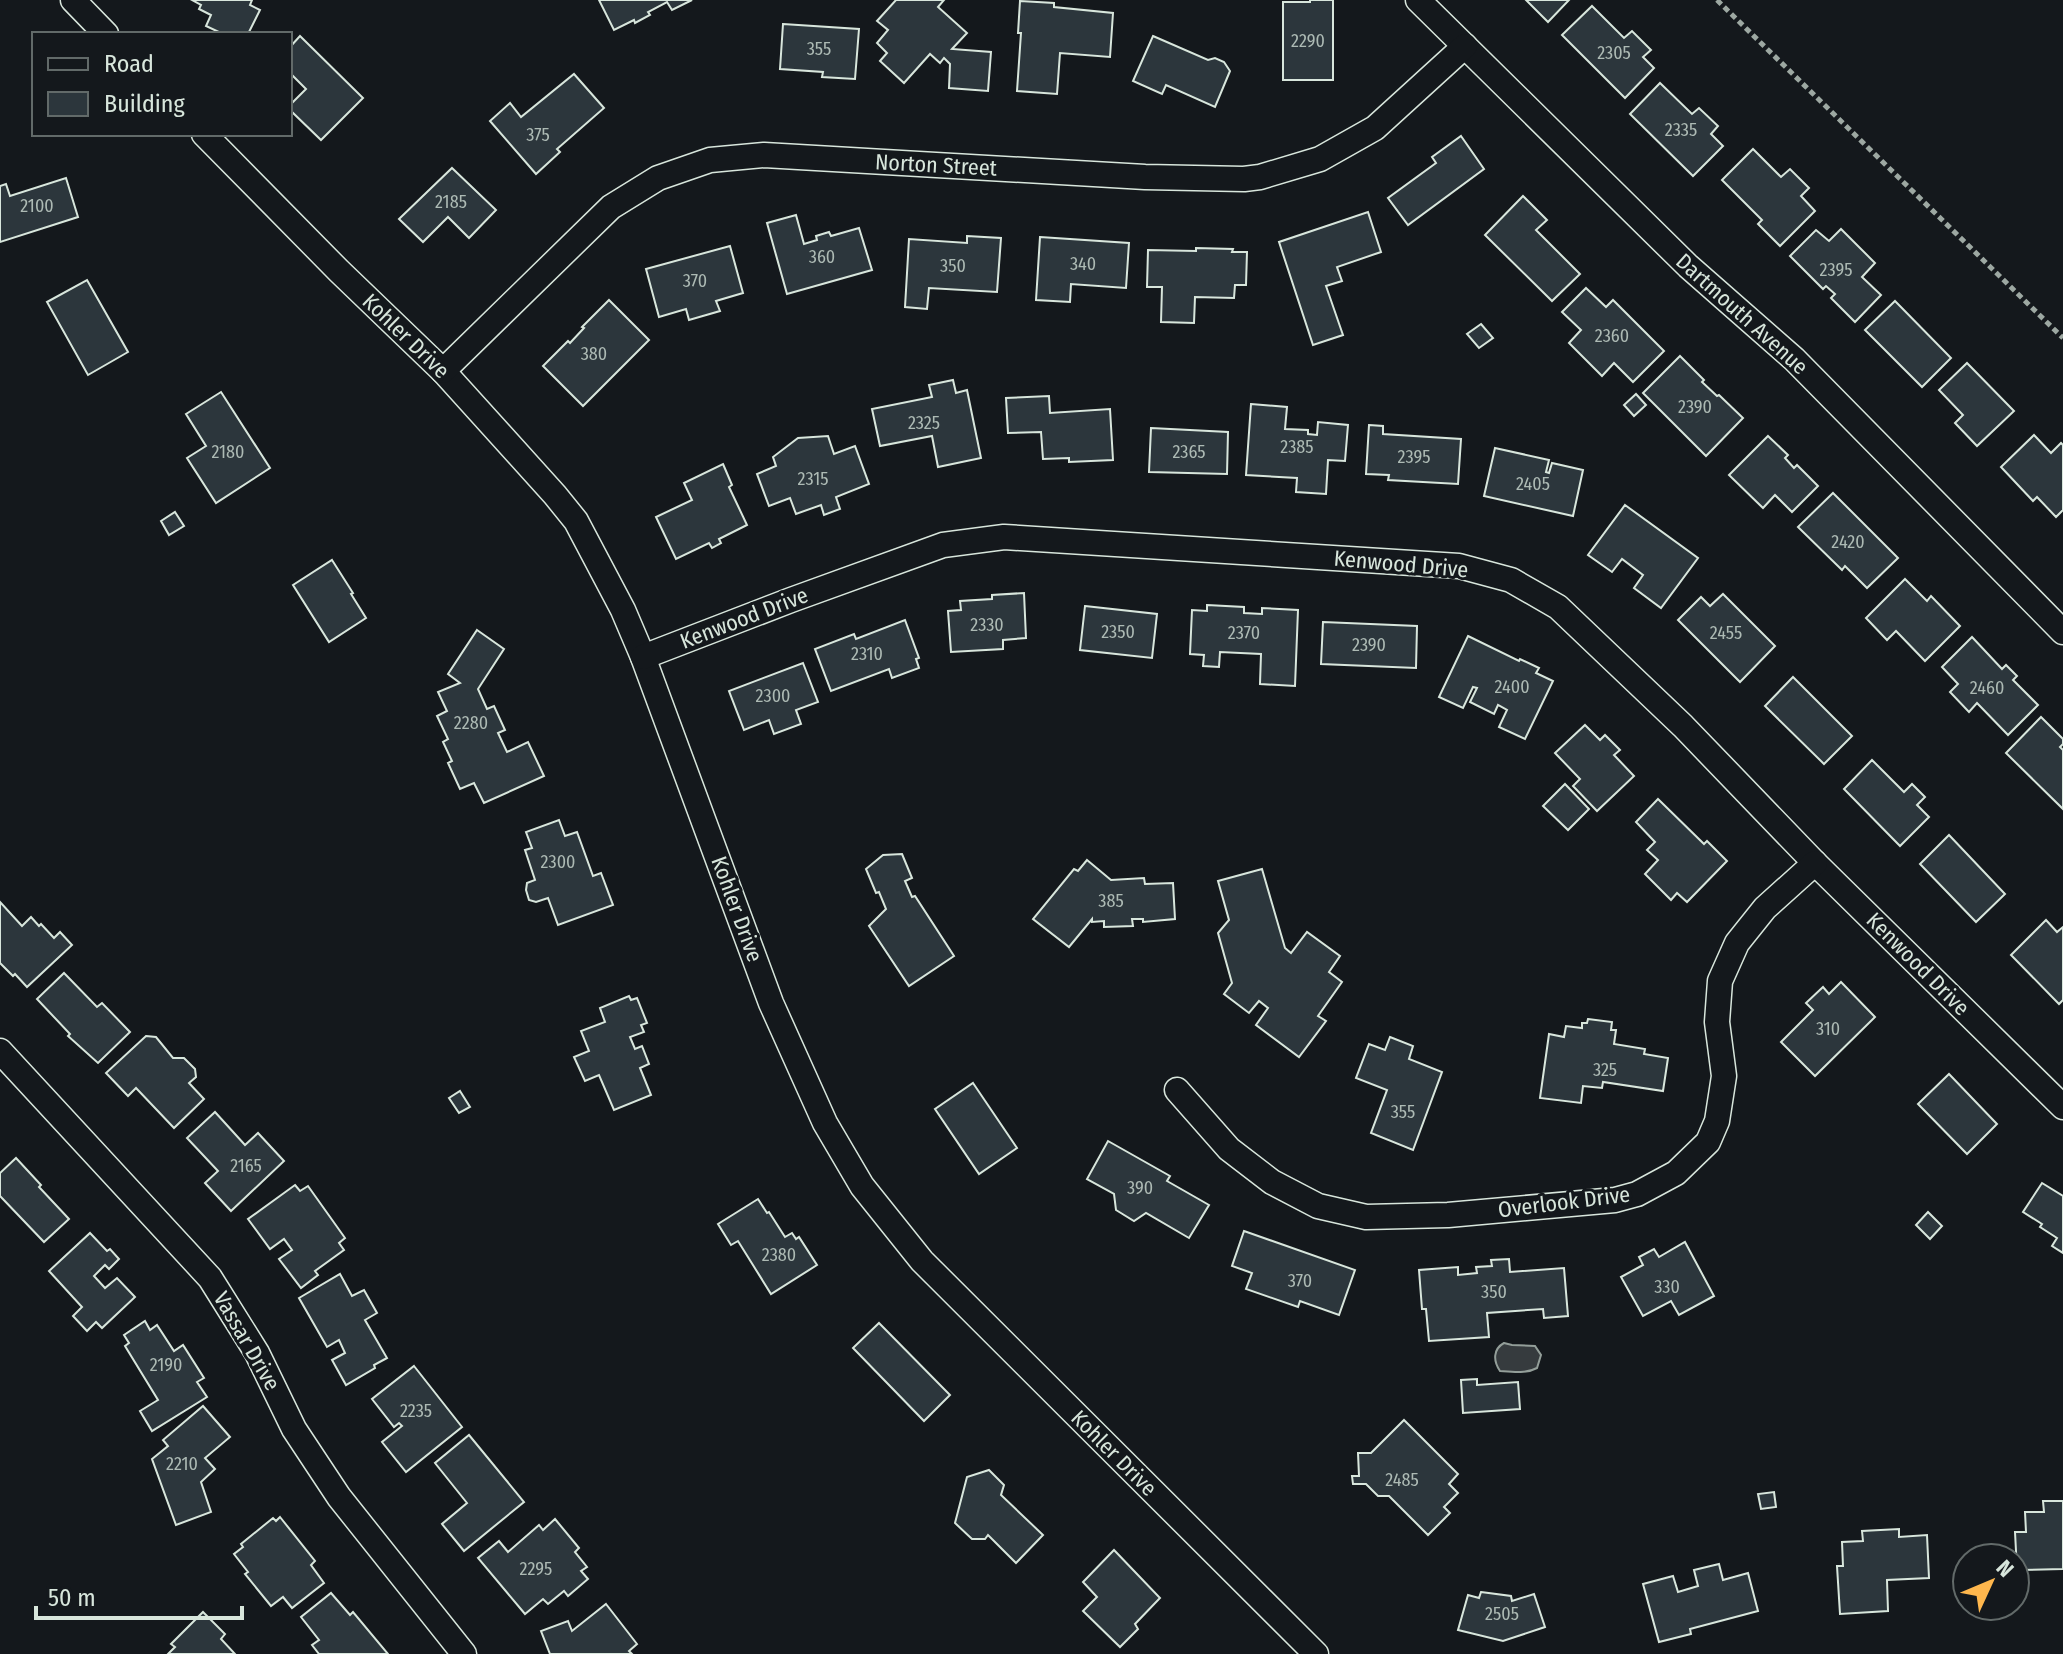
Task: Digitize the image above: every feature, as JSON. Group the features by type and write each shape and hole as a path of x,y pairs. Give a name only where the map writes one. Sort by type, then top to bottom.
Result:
{"street":[{"path":"73,0 104,32"},
{"name":"Dartmouth Avenue","path":"1418,0 1688,266 1794,359 2063,632"},
{"name":"Norton Street","path":"443,371 611,207 658,178 710,160 764,155 1145,177 1260,177 1320,159 1375,128 1465,46"},
{"name":"Kohler Drive","path":"206,136 443,371 576,521 623,610 643,657 771,1003 825,1123 862,1186 922,1261 1316,1654"},
{"name":"Kenwood Drive","path":"643,657 943,545 1004,537 1459,566 1511,580 1558,607 1683,726 1815,863 2063,1107"},
{"name":"Overlook Drive","path":"1177,1090 1229,1149 1272,1182 1318,1206 1366,1217 1448,1215 1615,1200 1637,1194 1676,1173 1708,1142 1717,1121 1724,1076 1717,1022 1720,981 1737,943 1765,908 1815,863"},
{"name":"Vassar Drive","path":"0,1051 210,1278 257,1353 294,1429 339,1497 464,1654"}],"path":[{"path":"1717,0 2063,338"}],"shaded area":[{"path":"1504,1343 1535,1346 1541,1355 1537,1368 1524,1372 1500,1371 1495,1356"}],"building":[{"path":"192,0 252,0 250,5 260,10 249,32 219,32 206,26 211,15 199,9 201,5"},
{"path":"599,0 692,0 672,10 667,2 635,23 634,20 614,30"},
{"path":"896,0 944,0 938,7 967,33 952,49 991,52 988,91 949,88 950,64 944,58 940,63 930,54 904,83 880,61 887,53 877,43 888,30 877,21"},
{"path":"1333,0 1333,80 1283,80 1283,2"},
{"path":"1526,0 1569,0 1548,22"},
{"path":"1020,1 1113,13 1110,57 1060,53 1057,94 1017,91"},
{"path":"1592,6 1624,38 1632,31 1651,50 1643,57 1654,68 1625,98 1562,35"},
{"path":"783,24 859,29 855,79 822,77 823,72 780,69"},
{"path":"300,36 363,98 321,140 292,112 292,103 306,89 292,75 292,45"},
{"path":"1153,36 1208,60 1215,58 1224,62 1230,71 1215,107 1166,85 1162,94 1133,81"},
{"path":"574,74 604,108 557,149 560,152 536,174 490,121 510,103 521,117"},
{"path":"1660,83 1692,114 1699,108 1718,126 1711,134 1723,146 1693,176 1630,114"},
{"path":"1461,136 1484,169 1408,225 1388,198 1436,163 1432,157"},
{"path":"1753,149 1781,177 1790,169 1809,188 1801,196 1815,211 1780,246 1758,224 1762,220 1722,180"},
{"path":"452,168 496,210 469,238 448,217 423,242 399,219"},
{"path":"66,178 78,217 0,242 0,186 6,184 10,196"},
{"path":"1523,196 1547,220 1536,230 1580,274 1552,301 1485,235"},
{"path":"1368,212 1381,252 1337,267 1342,281 1326,286 1343,335 1313,345 1279,242"},
{"path":"796,215 804,244 829,232 831,236 859,228 872,270 787,294 767,223"},
{"path":"1841,229 1875,263 1862,277 1881,295 1855,322 1831,298 1835,294 1826,286 1823,289 1790,256 1816,230 1829,241"},
{"path":"967,236 1001,238 997,292 929,288 927,309 905,307 909,239 967,243"},
{"path":"1040,237 1129,243 1126,288 1071,284 1070,302 1036,300"},
{"path":"730,246 743,293 716,301 720,311 689,320 686,309 659,317 646,269"},
{"path":"1196,248 1247,252 1246,285 1235,285 1234,298 1195,297 1194,323 1161,322 1162,287 1147,287 1148,250 1196,251"},
{"path":"87,280 128,352 88,375 47,302"},
{"path":"1586,288 1606,307 1613,300 1664,351 1633,382 1614,363 1602,376 1569,343 1581,330 1562,312"},
{"path":"609,300 649,340 583,406 543,366 568,341 570,343"},
{"path":"1895,301 1951,358 1922,387 1865,330"},
{"path":"1481,324 1493,338 1479,348 1467,334"},
{"path":"1680,356 1704,380 1702,382 1743,418 1706,456 1643,393"},
{"path":"1967,363 2014,411 1977,446 1955,423 1963,415 1939,390"},
{"path":"953,380 956,393 967,390 981,458 938,467 932,436 880,446 872,409 932,397 929,385"},
{"path":"221,392 270,468 216,503 187,458 206,446 186,414"},
{"path":"1636,394 1646,405 1634,416 1624,405"},
{"path":"1049,396 1050,413 1110,409 1113,460 1069,462 1069,458 1043,459 1041,432 1008,433 1006,398"},
{"path":"1251,404 1287,407 1285,429 1308,430 1308,434 1317,435 1318,422 1348,425 1345,461 1328,460 1326,494 1296,492 1297,478 1246,475"},
{"path":"1369,425 1383,426 1383,434 1461,439 1458,484 1388,480 1389,475 1366,474"},
{"path":"1151,428 1228,432 1227,474 1149,472"},
{"path":"2034,435 2051,453 2061,443 2063,445 2063,510 2056,517 2037,497 2033,501 2001,467"},
{"path":"828,436 834,454 855,446 869,484 836,497 840,509 824,515 821,505 796,514 790,498 769,506 757,474 776,466 773,457 798,438"},
{"path":"1768,436 1788,455 1785,458 1794,468 1797,465 1818,486 1792,512 1775,495 1763,508 1729,475"},
{"path":"1495,448 1549,460 1546,472 1549,473 1552,463 1583,470 1573,516 1484,496"},
{"path":"723,464 732,485 729,487 747,525 719,539 721,543 712,548 709,543 676,559 656,517 692,500 684,483"},
{"path":"1833,493 1898,558 1867,588 1845,566 1842,570 1798,527"},
{"path":"1625,505 1698,558 1661,608 1634,588 1643,575 1622,559 1612,572 1588,555"},
{"path":"175,512 184,526 169,535 161,521"},
{"path":"332,560 366,618 329,642 293,585"},
{"path":"1905,579 1927,601 1931,596 1960,626 1925,661 1896,631 1887,640 1866,618"},
{"path":"1024,593 1026,638 1003,640 1003,649 951,652 948,611 961,610 960,601"},
{"path":"1723,594 1775,646 1740,682 1678,620 1701,597 1710,606"},
{"path":"1207,605 1244,607 1244,613 1262,614 1262,608 1298,610 1295,686 1260,684 1261,654 1220,652 1219,667 1203,666 1204,655 1190,654 1192,610 1207,611"},
{"path":"1085,606 1157,614 1152,658 1080,650"},
{"path":"905,620 919,658 916,659 919,668 892,678 889,669 831,691 815,649 854,634 856,639"},
{"path":"1323,622 1417,626 1416,668 1321,664"},
{"path":"477,630 504,649 478,689 487,709 494,706 505,730 498,733 507,752 528,742 544,776 484,803 474,783 460,789 448,763 452,761 443,742 448,739 437,716 447,711 438,692 460,683 448,674"},
{"path":"1468,636 1539,668 1536,673 1553,681 1525,739 1499,727 1507,710 1498,705 1494,714 1470,702 1477,688 1473,687 1463,708 1439,697"},
{"path":"1972,637 2002,669 2006,665 2017,676 2013,680 2038,705 2008,735 1977,703 1969,712 1950,692 1958,684 1942,667"},
{"path":"803,663 818,702 796,710 801,724 774,734 769,720 744,730 729,691"},
{"path":"1793,677 1852,736 1824,764 1765,706"},
{"path":"2041,717 2063,739 2060,747 2063,750 2063,809 2006,753"},
{"path":"1585,725 1600,740 1605,735 1620,750 1614,755 1634,776 1597,811 1573,786 1580,779 1555,753"},
{"path":"1872,760 1904,792 1912,784 1925,797 1917,805 1929,817 1900,846 1844,789"},
{"path":"1565,784 1589,809 1568,830 1543,806"},
{"path":"1658,799 1704,844 1707,841 1727,861 1687,902 1677,893 1671,900 1645,874 1658,860 1647,850 1655,842 1636,822"},
{"path":"559,820 565,836 577,832 593,876 601,873 613,905 558,925 548,898 536,902 529,900 527,883 535,880 525,850 532,848 526,832"},
{"path":"1949,835 2005,894 1976,922 1920,864"},
{"path":"902,854 912,878 905,881 912,897 915,896 954,956 909,986 869,926 886,909 866,869 883,855"},
{"path":"1087,860 1111,880 1144,878 1145,884 1173,883 1175,919 1143,922 1143,919 1132,919 1133,926 1104,927 1104,921 1092,922 1092,919 1069,947 1033,919 1074,869 1078,871"},
{"path":"1262,869 1285,948 1291,953 1307,932 1340,956 1329,972 1342,982 1318,1016 1326,1021 1299,1057 1256,1025 1268,1008 1259,1001 1249,1013 1224,994 1232,983 1218,933 1229,920 1218,881"},
{"path":"0,902 22,926 31,917 54,938 60,932 72,945 27,987 0,963"},
{"path":"2046,920 2057,932 2063,927 2063,1000 2059,1004 2011,955"},
{"path":"64,973 97,1007 102,1003 130,1032 98,1063 68,1036 70,1034 37,999"},
{"path":"1841,982 1875,1017 1815,1076 1781,1042 1813,1010 1806,1003 1823,987 1829,994"},
{"path":"629,996 631,1000 637,998 647,1023 641,1025 644,1032 630,1037 635,1049 642,1046 649,1064 640,1068 651,1095 614,1110 599,1075 585,1081 574,1057 589,1051 581,1031 605,1022 600,1008"},
{"path":"1588,1019 1612,1022 1611,1030 1616,1030 1614,1044 1645,1049 1644,1054 1668,1058 1663,1091 1603,1082 1602,1088 1583,1086 1581,1103 1540,1098 1549,1034 1564,1037 1566,1026 1582,1028 1582,1023 1587,1023"},
{"path":"146,1036 156,1037 173,1058 184,1058 195,1069 196,1077 189,1083 204,1099 174,1128 136,1088 128,1096 106,1073"},
{"path":"1390,1037 1413,1046 1409,1059 1442,1072 1413,1150 1371,1133 1387,1090 1356,1078 1369,1044 1385,1050"},
{"path":"1949,1074 1997,1124 1967,1154 1918,1104"},
{"path":"973,1083 1017,1148 979,1174 935,1109"},
{"path":"460,1091 470,1107 459,1113 449,1098"},
{"path":"215,1112 245,1145 258,1133 284,1161 231,1211 205,1183 218,1171 187,1138"},
{"path":"1108,1141 1170,1176 1167,1181 1209,1205 1189,1238 1146,1213 1134,1221 1116,1210 1114,1194 1087,1179"},
{"path":"16,1158 69,1219 44,1242 0,1196 0,1173"},
{"path":"2042,1183 2063,1196 2063,1253 2052,1246 2057,1238 2023,1212"},
{"path":"295,1185 300,1191 308,1186 345,1238 339,1243 344,1250 315,1271 318,1275 301,1288 279,1259 292,1250 284,1239 270,1249 248,1219"},
{"path":"758,1199 785,1237 792,1233 796,1239 799,1237 817,1265 771,1294 738,1241 731,1245 718,1224"},
{"path":"1928,1212 1942,1226 1930,1239 1916,1225"},
{"path":"1244,1231 1355,1270 1339,1315 1300,1301 1298,1307 1246,1289 1252,1273 1232,1266"},
{"path":"90,1233 119,1259 109,1269 105,1265 94,1276 105,1288 117,1278 135,1297 102,1328 96,1322 87,1331 73,1316 82,1307 49,1271"},
{"path":"1685,1242 1714,1296 1679,1315 1671,1301 1643,1316 1621,1277 1643,1265 1639,1257 1654,1249 1659,1257"},
{"path":"1509,1259 1510,1272 1564,1268 1568,1316 1544,1318 1543,1309 1487,1313 1489,1337 1429,1341 1426,1309 1422,1309 1419,1270 1458,1267 1458,1275 1477,1273 1476,1267 1492,1266 1491,1260"},
{"path":"340,1274 352,1296 364,1290 377,1313 365,1320 387,1358 346,1385 332,1360 345,1353 339,1340 327,1347 299,1298"},
{"path":"145,1321 150,1330 157,1325 174,1351 183,1345 204,1378 197,1382 207,1397 152,1431 140,1411 158,1400 125,1346 129,1343 124,1335"},
{"path":"879,1323 950,1395 924,1421 853,1348"},
{"path":"414,1366 462,1427 406,1472 382,1442 402,1426 399,1423 394,1427 372,1399"},
{"path":"1477,1379 1477,1385 1518,1382 1520,1409 1463,1413 1461,1380"},
{"path":"203,1406 230,1437 205,1458 215,1469 201,1482 211,1512 176,1525 152,1459 168,1446 163,1440"},
{"path":"1404,1420 1458,1474 1449,1484 1458,1493 1444,1507 1450,1513 1428,1535 1389,1496 1378,1496 1366,1484 1353,1484 1352,1476 1359,1476 1358,1453 1371,1453"},
{"path":"469,1435 524,1502 464,1551 442,1524 467,1503 435,1463"},
{"path":"989,1470 1004,1485 1001,1495 1043,1535 1016,1563 988,1535 985,1539 972,1539 955,1523 967,1477"},
{"path":"1774,1492 1776,1507 1761,1509 1758,1494"},
{"path":"2043,1501 2063,1501 2063,1569 2031,1570 2031,1542 2016,1542 2015,1532 2026,1532 2025,1512 2044,1512"},
{"path":"280,1517 315,1561 311,1565 324,1583 292,1608 283,1597 271,1606 245,1574 248,1572 234,1554 243,1547 241,1544 273,1518 276,1521"},
{"path":"555,1519 579,1548 575,1552 587,1567 581,1571 588,1579 568,1596 564,1591 548,1604 543,1599 525,1614 478,1558 499,1541 508,1552 539,1525 543,1530"},
{"path":"1899,1529 1899,1537 1927,1535 1929,1578 1887,1580 1888,1611 1840,1614 1837,1566 1843,1566 1842,1542 1863,1541 1862,1531"},
{"path":"1114,1550 1160,1598 1135,1624 1138,1629 1120,1647 1083,1611 1097,1597 1083,1582"},
{"path":"1719,1564 1723,1580 1748,1573 1758,1611 1690,1629 1691,1634 1659,1642 1643,1584 1673,1576 1678,1592 1698,1586 1694,1570"},
{"path":"1481,1592 1511,1596 1512,1601 1534,1594 1545,1627 1503,1641 1458,1630 1468,1595 1479,1598"},
{"path":"331,1593 350,1615 353,1612 388,1654 319,1654 312,1645 319,1640 301,1617"},
{"path":"606,1604 637,1644 629,1651 632,1654 550,1654 541,1631 568,1621 572,1631"},
{"path":"203,1612 225,1634 221,1639 235,1654 168,1654 175,1647 171,1644"}]}
